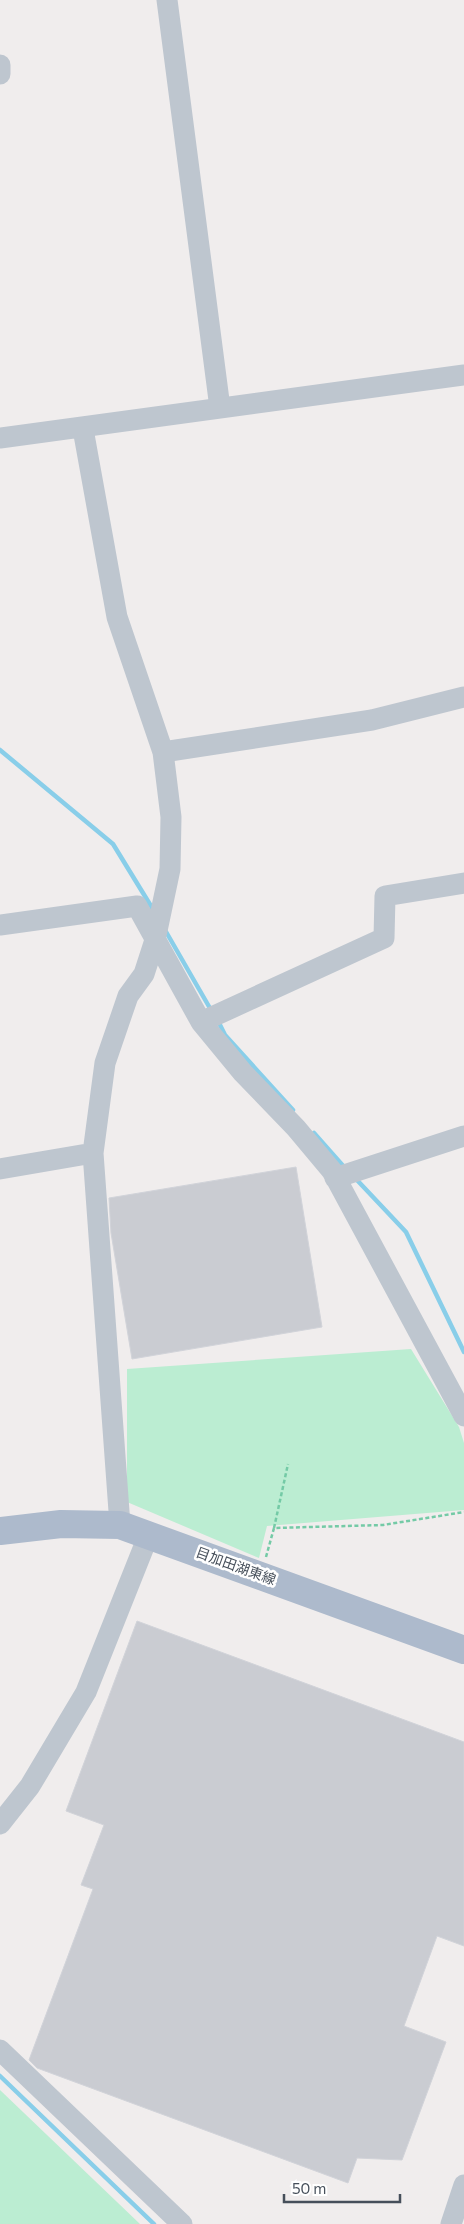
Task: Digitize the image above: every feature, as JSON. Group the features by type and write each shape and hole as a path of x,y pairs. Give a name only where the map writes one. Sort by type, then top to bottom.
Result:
{"main road":[{"name":"目加田湖東線","path":"0,1531 61,1524 120,1525 464,1650"}],"street":[{"path":"167,0 220,408"},
{"path":"0,65 0,74"},
{"path":"0,438 83,429 220,408 464,375"},
{"path":"83,429 117,617 163,752 171,817 170,869 156,940 144,974 128,996 106,1063 93,1153 120,1525"},
{"path":"163,752 372,720 464,697"},
{"path":"209,1019 384,938 386,896 464,884"},
{"path":"0,925 137,906 156,940 244,1073 296,1128 335,1178 464,1416"},
{"path":"335,1178 464,1136"},
{"path":"0,1169 93,1153"},
{"path":"0,1824 30,1786 86,1692 149,1534"},
{"path":"0,2050 182,2224"},
{"path":"451,2224 464,2185"}],"path":[{"path":"261,1575 274,1528 288,1464"},
{"path":"274,1528 383,1525 464,1512"}],"green space":[{"path":"411,1349 459,1427 464,1443 464,1510 267,1526 259,1558 127,1502 127,1369"},
{"path":"0,2090 140,2224 0,2224"}],"building":[{"path":"296,1167 322,1327 132,1359 111,1233 109,1198"},
{"path":"137,1621 464,1742 464,1946 437,1936 404,2026 446,2042 402,2160 357,2158 348,2183 37,2068 29,2060 93,1889 81,1885 104,1825 66,1811"}],"waterway":[{"path":"0,750 113,844 154,911"},
{"path":"165,930 211,1010"},
{"path":"218,1021 225,1035 293,1110"},
{"path":"314,1133 345,1168"},
{"path":"356,1179 406,1232 464,1352"},
{"path":"0,2076 154,2224"}]}
